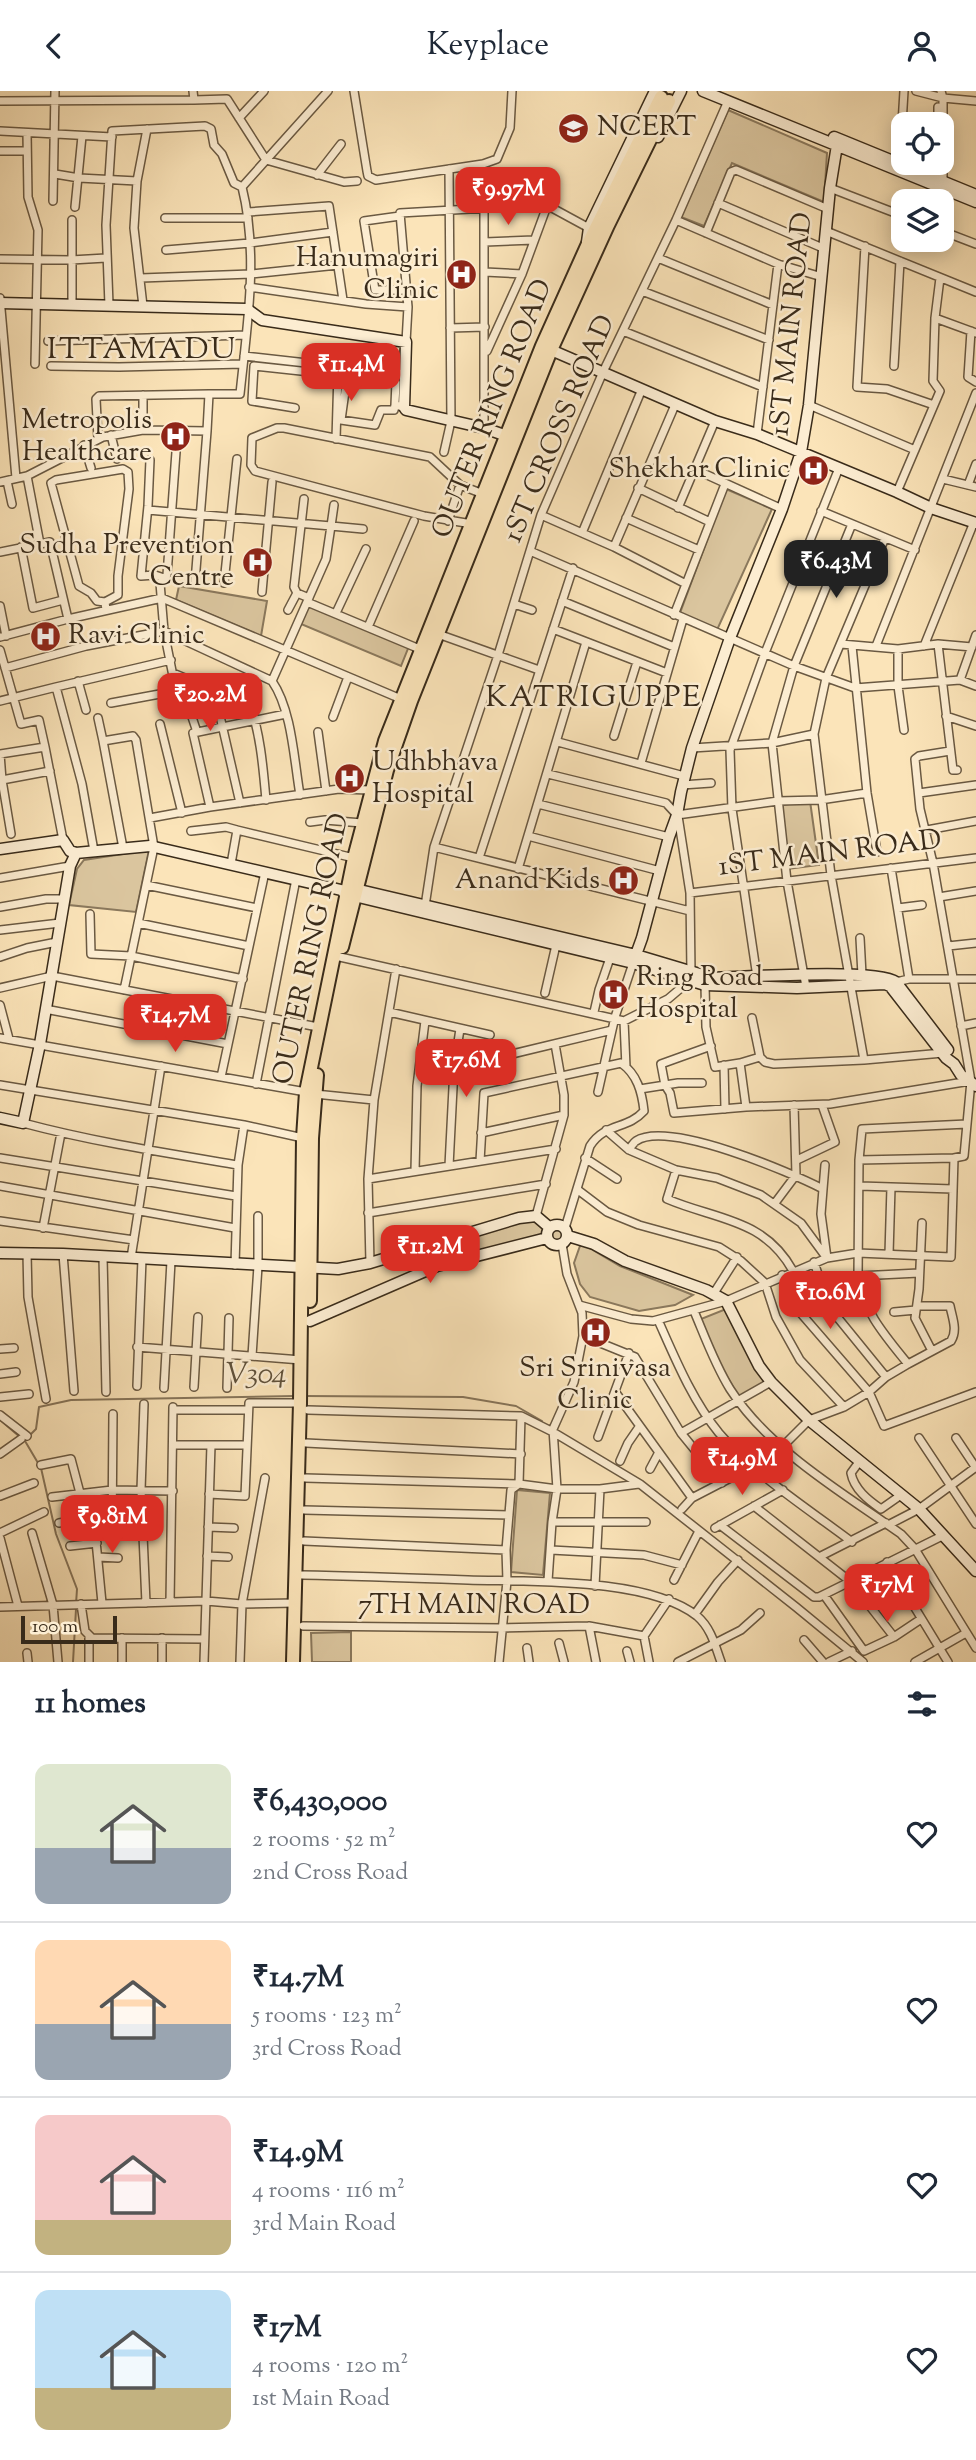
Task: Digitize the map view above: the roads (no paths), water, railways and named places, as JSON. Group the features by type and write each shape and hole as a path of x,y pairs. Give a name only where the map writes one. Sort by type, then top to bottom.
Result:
{"highway":[{"path":"591,247 662,96"},
{"name":"OUTER RING ROAD","path":"304,1386 301,1360 310,1093 340,957 354,858 370,790 401,699 483,494 551,350 591,247"},
{"name":"OUTER RING ROAD","path":"293,1662 304,1386 310,1321 305,1268 303,1138 318,1027 349,891 387,770 511,437 591,247"},
{"name":"OUTER RING ROAD","path":"302,1662 306,1443 304,1404"}],"street":[{"path":"53,201 55,91"},
{"path":"239,118 264,91"},
{"path":"242,187 328,91"},
{"path":"354,91 366,171 376,180 490,163 498,159 510,128 512,91"},
{"path":"662,96 589,228 591,247 610,235 681,91"},
{"path":"703,91 838,142"},
{"path":"720,91 940,184 976,202"},
{"path":"903,112 904,91"},
{"path":"916,91 976,101"},
{"path":"940,184 941,94"},
{"path":"939,112 941,94"},
{"path":"0,101 194,95 227,99 266,160 344,182 356,181"},
{"name":"1ST CROSS ROAD","path":"425,906 434,847 541,515 603,372 677,220 728,101"},
{"path":"109,305 106,258 112,131 205,126 211,129 215,145 222,154 234,183 242,187"},
{"path":"143,306 134,228 136,181 147,129"},
{"path":"0,131 112,137"},
{"path":"27,132 28,197 37,230 34,364"},
{"path":"75,207 82,136"},
{"name":"1ST MAIN ROAD","path":"598,1092 615,1017 651,903 668,837 677,815 692,748 730,638 782,509 801,452 809,405 830,188 838,142"},
{"path":"317,175 341,144"},
{"path":"0,151 27,151"},
{"path":"426,168 461,164 462,167"},
{"path":"444,452 451,421 449,169"},
{"path":"706,233 731,171 736,170 828,209"},
{"path":"484,171 484,428"},
{"path":"55,174 136,181"},
{"path":"939,175 940,184"},
{"path":"940,184 976,195"},
{"path":"98,439 96,399 99,396 240,394 251,274 248,215 242,187"},
{"path":"830,188 891,211"},
{"path":"718,203 825,249"},
{"path":"164,218 248,215 327,205 330,208 343,300"},
{"path":"406,290 375,289 364,221 400,216 400,213 530,205 548,207 589,228"},
{"path":"484,355 522,274 548,207"},
{"path":"400,216 408,307 405,374 400,406 394,410 381,410 375,425 341,420 347,377 361,372 395,380 400,406 409,412 484,428 511,437"},
{"path":"72,220 72,305"},
{"path":"677,220 778,264 822,277"},
{"path":"826,231 976,292"},
{"path":"166,250 333,232"},
{"path":"954,236 976,244"},
{"path":"485,242 534,240"},
{"path":"865,246 857,387 887,389 934,405"},
{"path":"0,259 106,258"},
{"path":"658,258 773,305"},
{"path":"894,366 900,261"},
{"path":"757,434 778,264"},
{"path":"141,278 251,274 338,265"},
{"path":"485,272 522,274"},
{"path":"897,492 940,391 933,381 935,318 940,278"},
{"path":"249,286 408,307"},
{"path":"642,291 769,340"},
{"path":"12,504 8,480 0,300 35,305 247,309 262,320 406,342"},
{"path":"935,318 973,332 968,377 976,382"},
{"path":"450,328 485,327"},
{"path":"623,331 763,387"},
{"path":"48,341 246,335"},
{"path":"551,350 715,421 757,434 930,508 975,523 924,646"},
{"path":"51,366 119,367 243,360 405,374"},
{"path":"295,408 252,401 254,366 338,370"},
{"path":"337,439 338,370"},
{"path":"582,533 642,389"},
{"path":"876,646 976,393"},
{"path":"195,582 204,495 209,394"},
{"path":"143,395 143,430"},
{"path":"614,547 676,405"},
{"path":"809,405 915,450"},
{"path":"678,508 715,421"},
{"path":"472,524 448,521 255,471 251,465 253,438 277,428 433,458 460,485 483,494"},
{"path":"8,480 27,476 84,445 111,435 143,430 207,431"},
{"path":"111,435 117,459"},
{"path":"84,445 90,468"},
{"path":"111,703 176,691 164,631 160,583 167,575 176,451"},
{"path":"224,583 237,459"},
{"path":"150,460 141,576 155,575 164,578"},
{"path":"943,479 972,486 976,464"},
{"path":"757,977 732,809 730,750 765,653 839,468"},
{"path":"123,469 128,472 129,489 118,595 106,606 79,586 51,483 123,469"},
{"path":"694,469 782,509"},
{"path":"27,476 40,544"},
{"path":"262,592 272,482"},
{"path":"674,615 725,484"},
{"path":"448,521 460,485"},
{"path":"638,488 710,522"},
{"path":"304,499 294,587 297,593 422,650"},
{"path":"272,681 326,559 334,505"},
{"path":"148,510 363,529"},
{"path":"821,510 915,550"},
{"path":"541,515 614,547 687,584"},
{"path":"626,518 699,550"},
{"path":"368,627 414,521"},
{"path":"806,987 787,881 772,743 794,666 852,524"},
{"path":"864,1060 831,875 814,734 825,678 885,538"},
{"path":"0,552 50,542 68,619"},
{"path":"21,547 33,608 63,600"},
{"path":"336,613 366,549"},
{"path":"530,551 682,619 794,666 855,688 941,680 960,680 976,686"},
{"path":"479,858 572,568"},
{"path":"288,610 297,593"},
{"path":"0,606 3,637 106,606 162,598 401,699"},
{"path":"562,601 674,647"},
{"path":"514,604 532,610"},
{"path":"641,763 682,619"},
{"path":"553,629 667,673"},
{"path":"5,668 86,646 164,631 272,681 280,693 286,714 300,795"},
{"path":"438,634 539,670"},
{"path":"960,680 976,635"},
{"path":"518,869 586,642"},
{"path":"841,644 898,649 938,644 972,647"},
{"path":"938,644 950,751 953,770 957,770"},
{"path":"852,646 867,793 877,852"},
{"path":"898,649 898,686 904,730"},
{"path":"0,650 20,724 38,720 63,840 70,851 76,853 154,847 425,906 634,959 690,977 705,985 806,987 849,980 862,975 886,977 896,982 950,1053 961,1075 973,1083"},
{"path":"0,701 171,660"},
{"path":"614,736 637,662"},
{"path":"173,673 213,688 240,803"},
{"path":"333,717 348,677"},
{"path":"78,681 86,710"},
{"path":"57,687 82,783 94,851"},
{"path":"248,698 256,720 263,759 266,800"},
{"path":"190,711 197,732"},
{"path":"210,807 193,733 286,714"},
{"path":"946,716 976,726"},
{"path":"98,718 123,848"},
{"path":"160,724 181,813"},
{"path":"318,731 326,791"},
{"path":"692,748 772,743 814,734"},
{"path":"103,741 133,736 136,740 154,847 124,990"},
{"path":"558,742 641,763 683,780 711,783"},
{"path":"11,834 0,754 45,747"},
{"path":"950,751 916,757 920,809 927,830 973,1083 964,1156"},
{"path":"2,780 50,771"},
{"path":"548,774 666,803 677,815 690,893 690,977 668,999 624,1021"},
{"path":"919,793 976,785"},
{"path":"150,818 326,791 370,790"},
{"path":"677,815 778,801 820,800 867,793"},
{"path":"538,804 668,837"},
{"path":"310,822 325,820 362,823"},
{"path":"927,830 976,821"},
{"path":"191,831 226,827 354,858"},
{"path":"231,864 237,830"},
{"path":"528,836 660,871"},
{"path":"0,849 63,840"},
{"path":"434,847 690,911"},
{"path":"23,1123 40,1044 70,866 76,853"},
{"name":"1ST MAIN ROAD","path":"690,893 976,858"},
{"path":"0,878 70,866"},
{"path":"891,868 909,979"},
{"path":"221,1077 265,872"},
{"path":"256,1084 296,879"},
{"path":"146,885 257,908"},
{"path":"349,891 555,945 610,958 634,959"},
{"path":"939,897 976,891"},
{"path":"0,907 46,899 64,899"},
{"path":"898,908 922,905"},
{"path":"90,914 91,954 131,955 243,979"},
{"path":"0,930 60,923"},
{"path":"138,923 249,946"},
{"path":"860,938 862,975"},
{"path":"0,957 27,948 57,943"},
{"path":"948,946 976,943"},
{"path":"545,993 555,945"},
{"path":"340,957 594,1012 624,1021"},
{"path":"594,1012 610,958"},
{"path":"370,1263 368,1179 373,1100 396,969"},
{"path":"0,988 52,976 318,1027"},
{"path":"690,977 804,976 885,984 890,986 954,1064"},
{"path":"896,982 909,979 976,979"},
{"path":"705,985 706,1027 715,1067 760,1057"},
{"path":"0,1005 9,1039"},
{"path":"45,1009 228,1044"},
{"path":"388,1012 490,1035"},
{"path":"752,1018 760,1057 765,1062 774,1064 943,1053"},
{"path":"415,1171 417,1086 425,1021"},
{"path":"624,1021 626,1067"},
{"path":"961,1026 976,1023"},
{"path":"449,1166 454,1068 460,1028"},
{"path":"454,1068 612,1030"},
{"path":"0,1038 310,1093 373,1100"},
{"path":"536,1216 564,1115 562,1076 555,1044"},
{"path":"711,1045 662,1062 665,1085 670,1093 674,1113 822,1105 973,1083"},
{"path":"480,1161 484,1093 621,1063 632,1073 640,1089 644,1111 637,1119 597,1134 585,1158 565,1236 567,1274 582,1313 583,1336 574,1382 554,1428 557,1489 548,1581"},
{"path":"740,1063 747,1107"},
{"path":"724,1065 724,1109"},
{"path":"137,1386 134,1240 161,1066"},
{"path":"640,1089 702,1083"},
{"path":"0,1085 244,1125 303,1138"},
{"path":"775,1203 796,1175 794,1105"},
{"path":"797,1160 835,1142 822,1105"},
{"path":"481,1133 564,1115"},
{"path":"0,1118 147,1150 238,1165"},
{"path":"908,1364 860,1293 859,1160 863,1129 967,1124"},
{"path":"235,1265 236,1196 244,1125"},
{"path":"606,1130 629,1150 676,1170 733,1183 775,1203 801,1223 827,1258"},
{"path":"43,1228 61,1133"},
{"path":"629,1150 635,1141 655,1136 715,1145 796,1175 823,1189"},
{"path":"368,1179 556,1149"},
{"path":"859,1160 976,1157"},
{"path":"0,1158 236,1196"},
{"path":"585,1158 617,1179"},
{"path":"579,1305 631,1319 658,1320 726,1301 827,1258 858,1253 951,1257 954,1158"},
{"path":"825,1165 821,1214 827,1258"},
{"path":"676,1170 667,1199 722,1216 754,1230 776,1246 793,1271"},
{"path":"368,1213 546,1184"},
{"path":"0,1186 235,1228"},
{"path":"860,1186 953,1189"},
{"path":"889,1254 891,1187"},
{"path":"578,1190 607,1212 628,1221 719,1247 737,1258 765,1283 776,1317 800,1360 844,1407"},
{"path":"253,1356 258,1216"},
{"path":"536,1216 552,1244 565,1236"},
{"path":"0,1253 347,1268 506,1221 536,1216"},
{"path":"0,1221 134,1240"},
{"path":"922,1223 915,1318 932,1350"},
{"path":"310,1321 421,1272 548,1233 555,1225 565,1236 594,1244 625,1261 714,1293 726,1301 762,1371 771,1382 809,1420 919,1509 976,1571"},
{"path":"414,1248 421,1272"},
{"path":"27,1253 28,1297 46,1399"},
{"path":"63,1254 75,1391"},
{"path":"103,1257 106,1392"},
{"path":"714,1293 737,1258"},
{"path":"164,1388 172,1261"},
{"path":"814,1262 829,1307 886,1377"},
{"path":"858,1276 919,1273"},
{"path":"782,1275 798,1310 869,1392 884,1426 976,1392"},
{"path":"682,1509 692,1499 781,1448 809,1420 844,1407 869,1392 886,1377 953,1338 954,1318 950,1305 894,1312"},
{"path":"694,1311 714,1358 730,1389 740,1401 781,1448 901,1534 915,1549 976,1649"},
{"path":"194,1387 198,1317"},
{"path":"227,1388 229,1318"},
{"path":"658,1320 709,1419 752,1467 852,1542"},
{"path":"583,1336 629,1353 642,1366 681,1433 722,1483"},
{"path":"137,1347 301,1360"},
{"path":"0,1349 15,1348"},
{"path":"598,1437 629,1353"},
{"path":"0,1374 16,1372"},
{"path":"681,1433 771,1382"},
{"path":"616,1393 692,1499"},
{"path":"0,1397 29,1394"},
{"path":"209,1494 245,1496 249,1403 521,1416 554,1428 640,1484 853,1652 862,1662"},
{"path":"144,1404 141,1490 146,1602"},
{"path":"170,1602 173,1409 248,1410"},
{"path":"111,1536 113,1414"},
{"path":"0,1415 24,1437 0,1454"},
{"path":"499,1662 507,1581 506,1550 511,1490 519,1484 521,1416"},
{"path":"620,1461 639,1427"},
{"path":"819,1557 919,1509 976,1467 956,1438"},
{"path":"919,1439 976,1524"},
{"path":"306,1443 521,1454"},
{"path":"173,1445 247,1445"},
{"path":"204,1662 211,1445"},
{"path":"650,1469 658,1454"},
{"path":"41,1465 71,1459 80,1493"},
{"path":"859,1462 851,1473 853,1482 869,1500 881,1509 901,1495"},
{"path":"240,1662 242,1604 265,1478"},
{"path":"305,1478 519,1484 557,1489 600,1489 640,1484"},
{"path":"0,1496 34,1483"},
{"path":"595,1586 600,1489"},
{"path":"52,1497 112,1490 173,1491"},
{"path":"783,1490 717,1527 814,1597 824,1595 942,1536"},
{"path":"754,1506 851,1582 894,1637"},
{"path":"303,1510 509,1515"},
{"path":"0,1533 44,1513"},
{"path":"59,1523 94,1513 102,1603"},
{"path":"552,1522 646,1523"},
{"path":"208,1527 234,1528"},
{"path":"674,1580 699,1531"},
{"path":"32,1533 53,1605 58,1662"},
{"path":"0,1538 18,1606"},
{"path":"304,1541 506,1550"},
{"path":"70,1546 97,1543"},
{"path":"551,1551 644,1555 682,1565"},
{"path":"207,1556 228,1557"},
{"path":"98,1557 118,1558"},
{"path":"695,1614 738,1560"},
{"path":"887,1562 948,1662"},
{"path":"302,1575 548,1581 620,1589 669,1599 695,1614 707,1625 721,1662"},
{"path":"824,1595 865,1651 894,1637 921,1619"},
{"path":"649,1662 644,1636 669,1599"},
{"path":"0,1607 206,1601 242,1604 296,1603"},
{"path":"78,1604 85,1631 89,1636 89,1662"},
{"path":"678,1662 741,1630 760,1613"},
{"name":"7TH MAIN ROAD","path":"303,1626 589,1626 644,1636"},
{"path":"589,1626 596,1662"},
{"path":"915,1662 966,1633"},
{"path":"89,1636 204,1639"},
{"path":"122,1638 122,1662"},
{"path":"162,1639 162,1662"},
{"path":"804,1640 823,1662"},
{"path":"559,1643 564,1662"},
{"path":"527,1648 529,1662"},
{"path":"628,1651 630,1662"},
{"path":"829,1662 853,1652"}],"waterway":[{"name":"V304","path":"30,1435 36,1429 39,1407 71,1400 295,1396"},
{"name":"V304","path":"305,1396 463,1397 516,1406 542,1421"},
{"name":"V304","path":"0,1420 20,1437"},
{"path":"25,1441 38,1463"},
{"path":"41,1468 56,1534 77,1589 76,1604"},
{"path":"73,1662 76,1609"}],"place":[{"name":"NCERT","path":"574,128"},
{"name":"Hanumagiri Clinic","path":"462,275"},
{"name":"Metropolis Healthcare","path":"175,437"},
{"name":"Shekhar Clinic","path":"813,470"},
{"name":"Sudha Prevention Centre","path":"257,562"},
{"name":"Ravi Clinic","path":"45,636"},
{"name":"Udhbhava Hospital","path":"349,779"},
{"name":"Anand Kids","path":"623,881"},
{"name":"Ring Road Hospital","path":"613,994"},
{"name":"Sri Srinivasa Clinic","path":"595,1332"}],"district":[{"name":"ITTAMADU","path":"142,350"},
{"name":"KATRIGUPPE","path":"594,698"}]}
